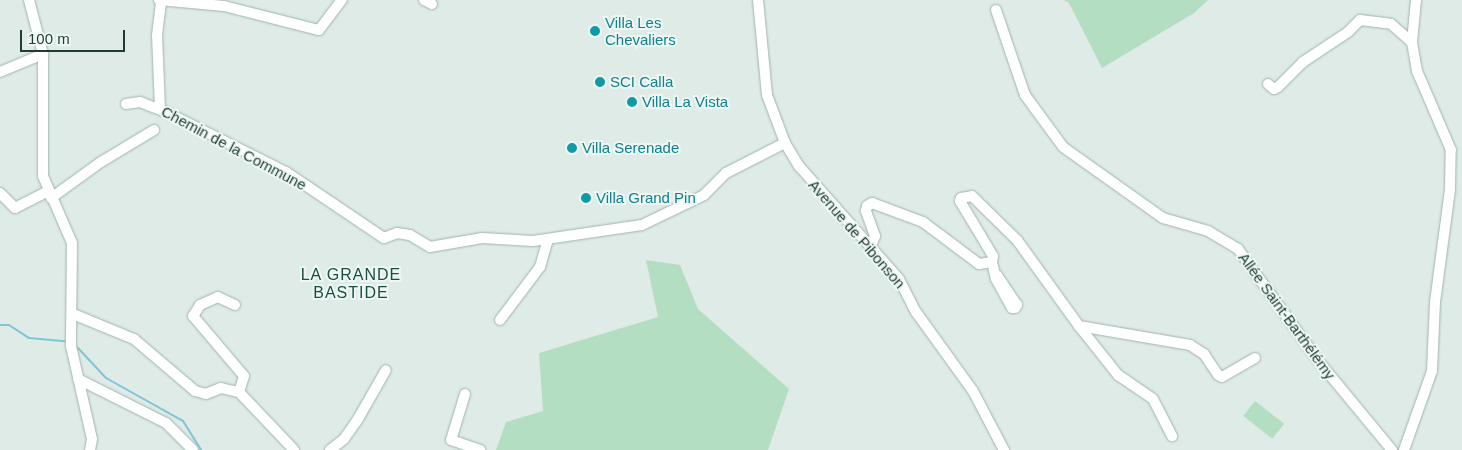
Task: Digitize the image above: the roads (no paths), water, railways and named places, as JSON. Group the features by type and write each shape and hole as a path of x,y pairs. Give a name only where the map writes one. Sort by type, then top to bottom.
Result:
{"street":[{"path":"29,0 44,54 43,176 72,243 73,314 71,346 92,439 90,450"},
{"path":"160,109 157,35 160,0 224,3 319,30 342,0"},
{"name":"Avenue de Pibonson","path":"758,0 767,95 785,143 799,166 899,280 916,312 973,391 1004,450"},
{"path":"1404,450 1432,371 1435,302 1450,189 1451,150 1417,71 1412,42 1416,0"},
{"name":"Allée Saint-Barthélémy","path":"996,10 1025,95 1063,147 1163,218 1208,231 1238,249 1320,362 1392,450"},
{"path":"1268,84 1274,89 1278,87 1303,62 1348,32 1360,20 1391,24 1412,42"},
{"path":"0,72 44,54"},
{"name":"Chemin de la Commune","path":"126,104 140,102 160,109 286,172 384,238 397,233 410,235 430,247 482,238 533,242 642,225 704,196 726,173 785,143"},
{"path":"0,193 15,208 50,194 154,130"},
{"path":"997,275 992,262 992,256 963,209 961,198 972,196 1017,240 1079,326 1118,375 1153,399 1172,436"},
{"path":"870,248 875,236 866,211 867,206 872,203 923,222 980,264 992,262"},
{"path":"500,320 540,267 548,239"},
{"path":"235,305 218,297 200,305 193,316 244,376 238,392"},
{"path":"73,314 134,340 195,391 206,394 221,388 238,392 294,450"},
{"path":"1079,326 1190,345 1204,354 1218,375 1222,377 1255,358"},
{"path":"330,450 344,440 386,370"},
{"path":"78,379 166,423 193,450"},
{"path":"465,394 451,440 480,450"}],"waterway":[{"path":"0,325 9,325 29,338 65,341"},
{"path":"78,348 106,378 183,421 201,450"}],"place":[{"name":"Villa Les Chevaliers","path":"595,31"},
{"name":"SCI Calla","path":"600,82"},
{"name":"Villa La Vista","path":"632,102"},
{"name":"Villa Serenade","path":"572,148"},
{"name":"Villa Grand Pin","path":"586,198"}],"district":[{"name":"LA GRANDE BASTIDE","path":"351,284"}]}
